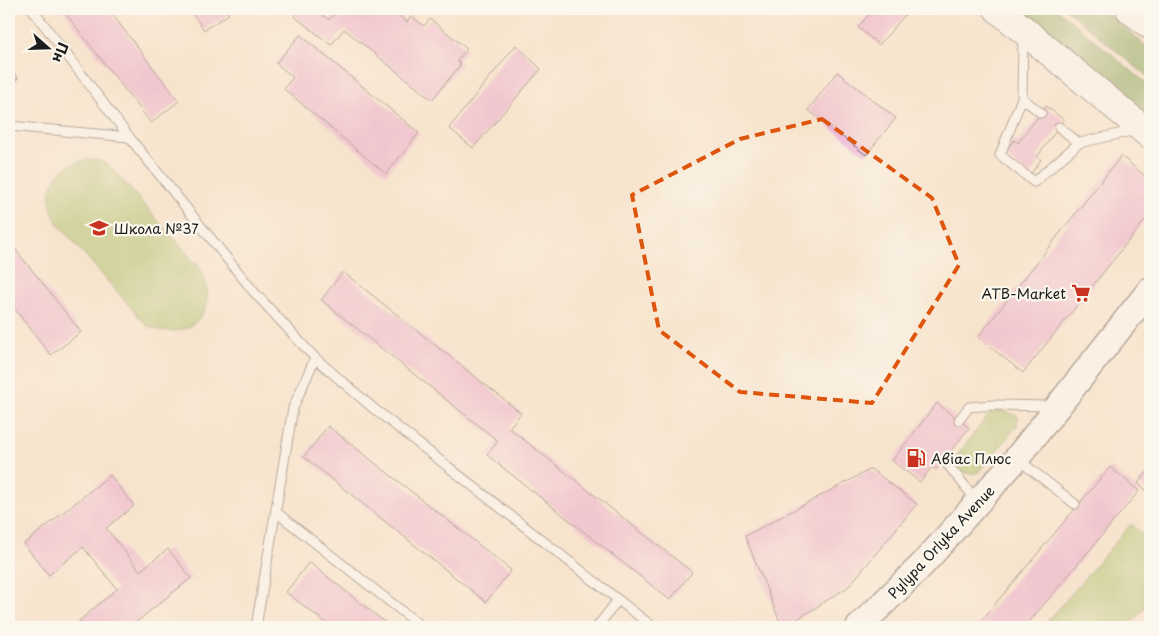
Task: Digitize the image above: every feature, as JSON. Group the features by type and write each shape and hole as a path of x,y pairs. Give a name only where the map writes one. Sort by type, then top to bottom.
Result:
{"main road":[{"path":"998,9 1147,132"},
{"path":"1130,9 1150,25"},
{"name":"Pylypa Orlyka Avenue","path":"866,625 1017,458 1150,290"}],"lane":[{"path":"32,9 129,137 254,292 315,358 373,408 653,627"},
{"path":"1023,29 1022,98 1000,155 1034,182 1079,143 1147,132"},
{"path":"1022,98 1041,113"},
{"path":"9,126 129,137"},
{"path":"1059,127 1079,143"},
{"path":"256,627 293,408 315,358"},
{"path":"959,420 969,407 992,405 1058,406"},
{"path":"1017,458 1075,504"},
{"path":"944,460 978,502"},
{"path":"276,512 422,627"},
{"path":"597,627 618,600"}],"highlighted area":[{"path":"822,119 932,198 959,265 872,403 740,392 659,330 632,195 740,139"}],"green space":[{"path":"1017,9 1057,9 1150,86 1150,119"},
{"path":"1066,9 1102,9 1150,49 1150,79"},
{"path":"84,160 97,160 110,166 200,268 206,283 207,298 204,310 197,320 188,327 175,331 161,330 146,325 57,223 50,202 53,184 57,176 64,169"},
{"path":"1002,411 1016,415 1018,418 1017,426 979,472 971,474 959,470 954,459 992,412"},
{"path":"1131,524 1150,541 1150,601 1128,627 1053,627 1047,622"}],"building":[{"path":"62,9 108,9 179,101 151,123"},
{"path":"189,9 225,9 229,14 204,30"},
{"path":"300,9 315,9 329,20 338,9 390,9 407,22 411,16 424,26 430,19 467,49 457,61 461,64 432,100 344,29 331,45 294,16"},
{"path":"874,9 910,9 879,45 858,27"},
{"path":"300,35 419,133 386,174 284,89 293,77 276,63"},
{"path":"516,45 541,69 473,148 449,128"},
{"path":"9,66 18,78 9,86"},
{"path":"837,72 896,118 866,155 808,110"},
{"path":"1046,106 1064,120 1037,157 1041,160 1030,175 1003,154 1014,140 1018,143"},
{"path":"1121,156 1150,180 1150,214 1023,373 978,337"},
{"path":"9,241 81,332 51,355 9,302"},
{"path":"343,272 521,413 509,428 692,572 670,600 487,455 498,441 321,300"},
{"path":"937,403 969,428 936,470 932,467 920,482 892,461"},
{"path":"328,426 511,570 486,602 304,457"},
{"path":"1110,467 1139,491 1025,627 976,627"},
{"path":"871,469 917,504 848,587 785,627 782,627 745,536"},
{"path":"1150,469 1150,494 1138,483"},
{"path":"110,475 134,506 106,528 140,571 168,549 191,578 130,627 84,627 79,621 117,589 83,547 49,575 24,544"},
{"path":"309,562 391,627 331,627 286,592"}],"place":[{"name":"Школа №37","path":"99,228"},
{"name":"ATB-Market","path":"1081,293"},
{"name":"Авіас Плюс","path":"916,458"}]}
